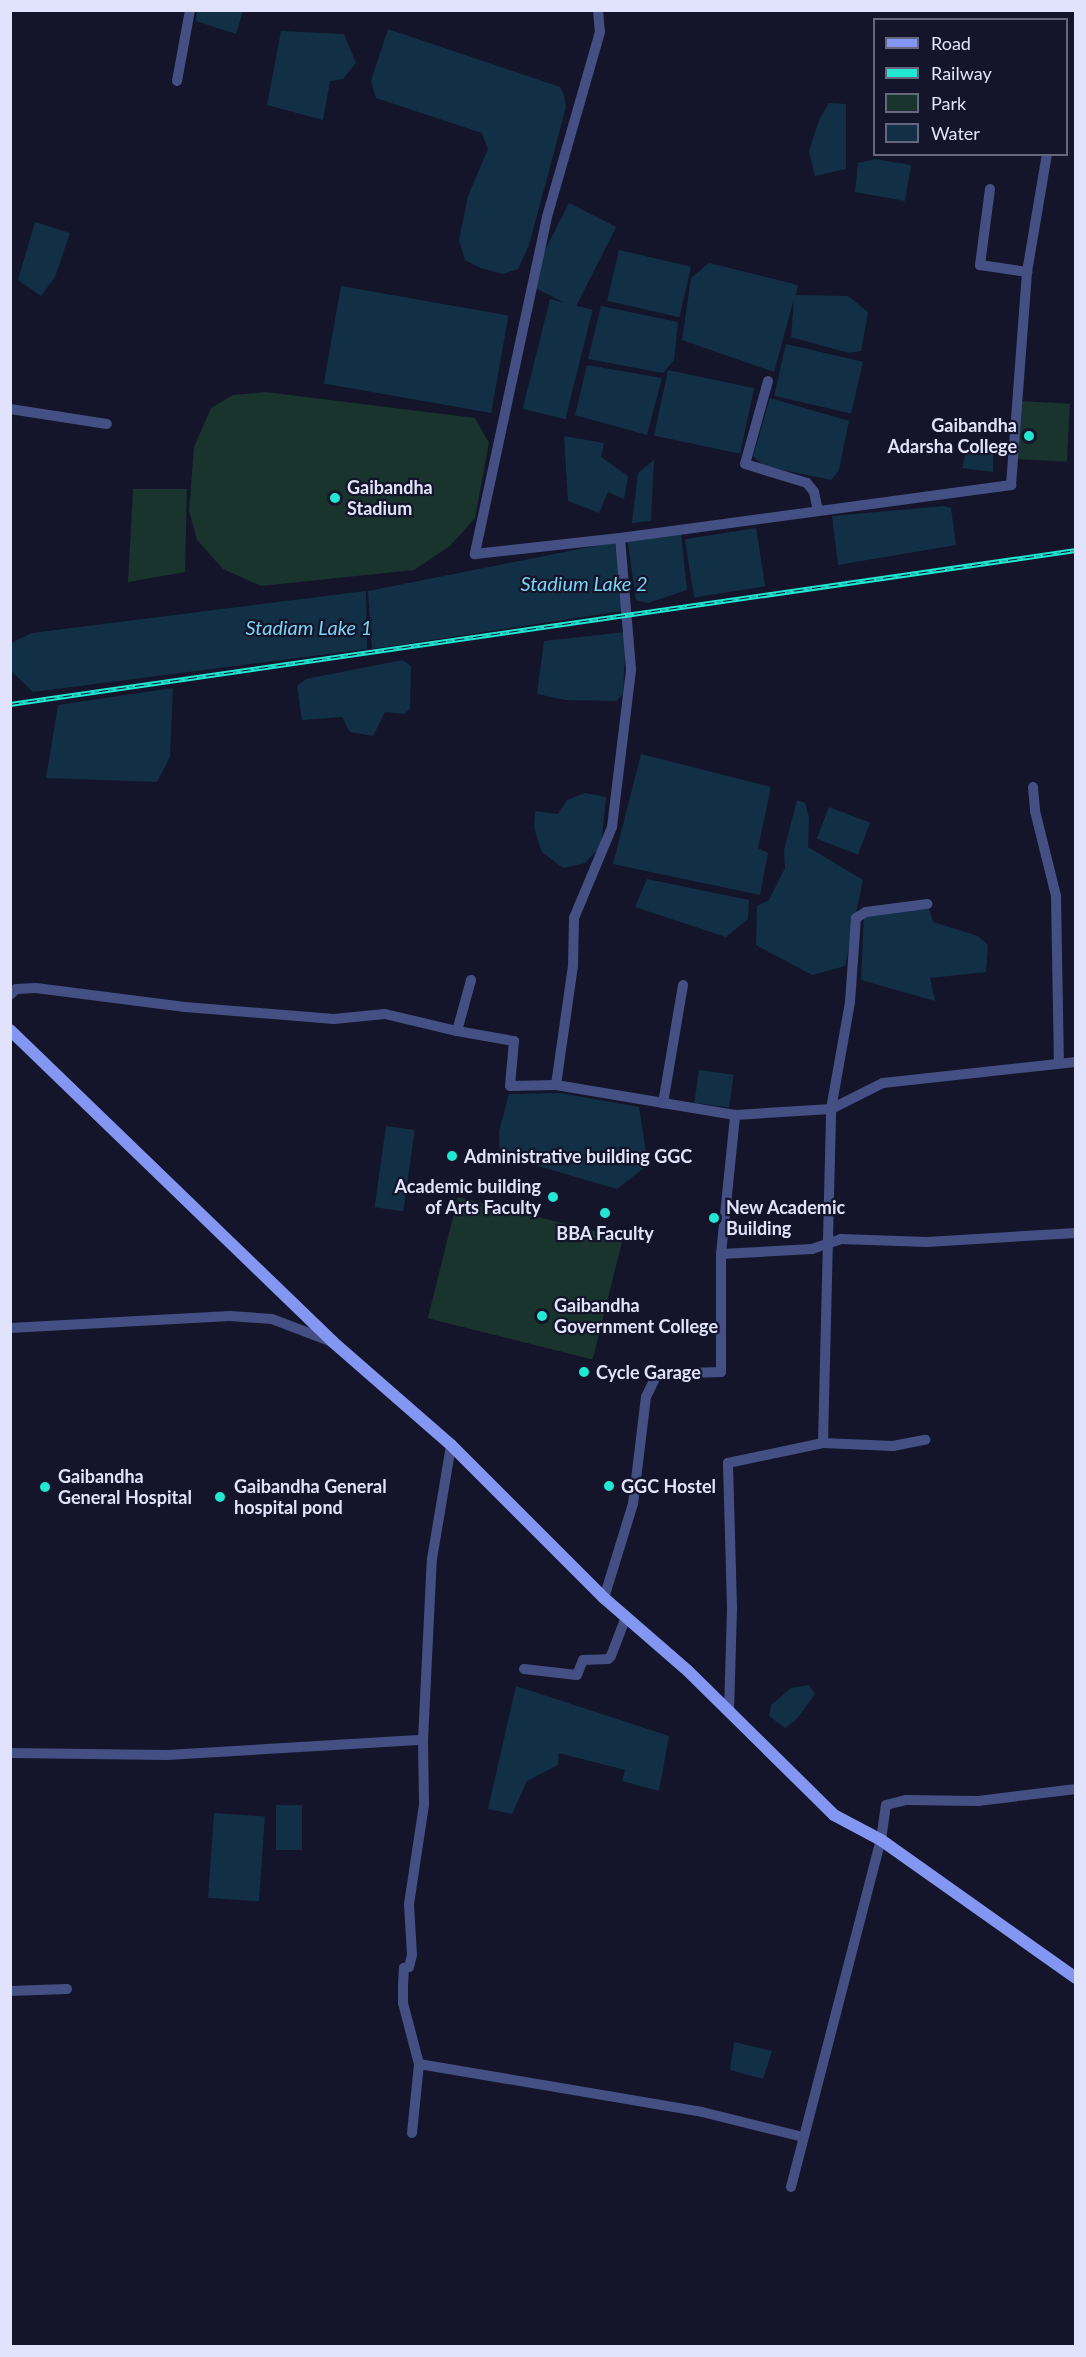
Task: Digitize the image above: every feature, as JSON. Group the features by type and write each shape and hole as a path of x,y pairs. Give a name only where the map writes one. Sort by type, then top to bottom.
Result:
{"main road":[{"path":"10,1030 333,1342 451,1445 604,1598 729,1711 834,1815 881,1840 1076,1978"}],"street":[{"path":"177,81 190,10"},
{"path":"598,10 600,32 547,217 475,554 620,538 1011,485 1027,272 1047,156"},
{"path":"990,189 980,265 1027,272"},
{"path":"768,381 745,464 807,483 814,492 818,511"},
{"path":"10,409 107,424"},
{"path":"556,1085 573,966 574,918 612,826 631,669 620,538"},
{"path":"1033,787 1035,811 1056,896 1059,1063"},
{"path":"823,1443 831,1109 850,1002 856,918 866,912 927,904"},
{"path":"457,1031 471,980"},
{"path":"663,1103 683,985"},
{"path":"10,995 16,989 36,988 185,1007 334,1019 385,1014 457,1031 514,1041 510,1086 556,1085 735,1115 831,1109 883,1083 1076,1062"},
{"path":"604,1598 633,1504 646,1397 657,1374 721,1372 721,1254 735,1115"},
{"path":"721,1254 812,1249 841,1239 927,1242 1076,1233"},
{"path":"10,1328 230,1316 272,1319 333,1342"},
{"path":"729,1711 732,1607 728,1463 823,1443 893,1446 925,1440"},
{"path":"412,2133 419,2064 403,2003 404,1968 409,1967 412,1955 410,1904 424,1805 423,1740 432,1559 451,1445"},
{"path":"524,1669 578,1675 583,1660 608,1659 612,1656 626,1617"},
{"path":"10,1753 167,1755 423,1740"},
{"path":"791,2187 881,1840 886,1805 896,1802 978,1801 1076,1789"},
{"path":"10,1991 67,1989"},
{"path":"419,2064 702,2112 803,2137"}],"green space":[{"name":"Gaibandha Stadium","path":"266,392 475,418 489,443 475,518 450,546 414,570 261,586 223,569 197,540 189,511 194,447 211,408 233,395"},
{"path":"1018,401 1070,404 1067,462 1015,459"},
{"path":"133,489 187,489 185,572 128,582"},
{"path":"458,1197 623,1238 593,1359 428,1318"}],"water":[{"path":"197,10 243,11 236,34 196,21"},
{"path":"388,29 560,87 566,107 529,245 518,269 503,274 481,268 465,260 459,240 468,196 488,149 482,133 376,98 371,81"},
{"path":"281,31 344,34 356,63 343,79 330,81 323,120 267,105"},
{"path":"829,103 846,104 846,169 815,176 809,151 819,120"},
{"path":"875,159 911,165 905,201 855,192 858,163"},
{"path":"569,203 616,227 575,308 528,284"},
{"path":"35,222 70,233 55,277 41,296 18,280"},
{"path":"619,250 691,267 679,317 607,301"},
{"path":"709,263 798,285 796,295 848,296 868,312 861,351 849,353 791,337 794,299 774,372 682,340 691,278"},
{"path":"341,286 508,316 491,413 324,383"},
{"path":"550,299 593,310 565,419 523,409"},
{"path":"601,306 678,322 674,360 663,373 588,359"},
{"path":"786,344 863,362 851,413 774,396"},
{"path":"587,365 662,378 647,435 575,415"},
{"path":"668,370 754,388 740,454 654,436"},
{"path":"770,398 849,421 839,470 831,480 764,466 753,456"},
{"path":"564,436 604,443 601,457 628,476 624,499 608,492 599,513 568,501"},
{"path":"968,444 993,446 993,472 962,468"},
{"path":"654,460 651,521 632,523 638,473"},
{"path":"944,506 951,508 956,545 838,565 832,516"},
{"path":"756,528 765,586 694,598 685,539"},
{"path":"681,533 687,590 648,603 636,600 627,537"},
{"name":"Stadium Lake 2","path":"615,542 622,611 372,649 368,591"},
{"name":"Stadiam Lake 1","path":"366,591 367,649 33,692 11,671 11,643 32,633"},
{"path":"626,632 623,694 616,701 566,700 537,694 544,641"},
{"path":"402,660 411,666 410,709 404,714 385,712 373,736 350,732 342,717 302,720 297,686 306,679"},
{"path":"173,688 170,757 157,782 46,778 58,705"},
{"path":"641,754 771,787 758,848 768,853 760,895 613,864"},
{"path":"585,793 606,797 601,846 585,863 563,868 542,852 534,828 535,811 558,814 567,800"},
{"path":"797,800 805,803 809,817 808,847 863,880 845,966 812,975 756,945 757,906 769,900 785,868 784,850"},
{"path":"829,807 870,823 858,855 817,839"},
{"path":"647,879 749,900 748,919 726,937 635,907"},
{"path":"928,906 933,922 978,936 988,945 986,972 930,978 935,1001 861,980 864,913"},
{"path":"699,1070 734,1075 729,1108 694,1103"},
{"path":"560,1093 639,1107 648,1165 617,1189 500,1155 499,1131 509,1094"},
{"path":"386,1126 415,1130 403,1211 375,1207"},
{"path":"809,1685 815,1694 796,1720 785,1728 769,1716 771,1705 791,1688"},
{"path":"516,1686 669,1736 659,1791 622,1781 625,1770 559,1753 558,1765 527,1781 512,1814 488,1809"},
{"path":"276,1805 302,1805 302,1850 276,1850"},
{"path":"214,1813 265,1817 259,1901 208,1898"},
{"path":"734,2042 772,2051 763,2079 730,2070"}],"railway":[{"path":"10,704 1076,550"}],"place":[{"name":"Gaibandha Adarsha College","path":"1029,436"},
{"name":"Gaibandha Stadium","path":"335,498"},
{"name":"Administrative building GGC","path":"452,1156"},
{"name":"Academic building of Arts Faculty","path":"553,1197"},
{"name":"BBA Faculty","path":"605,1213"},
{"name":"New Academic Building","path":"714,1218"},
{"name":"Gaibandha Government College","path":"542,1316"},
{"name":"Cycle Garage","path":"584,1372"},
{"name":"GGC Hostel","path":"609,1486"},
{"name":"Gaibandha General Hospital","path":"45,1487"},
{"name":"Gaibandha General hospital pond","path":"220,1497"}]}
